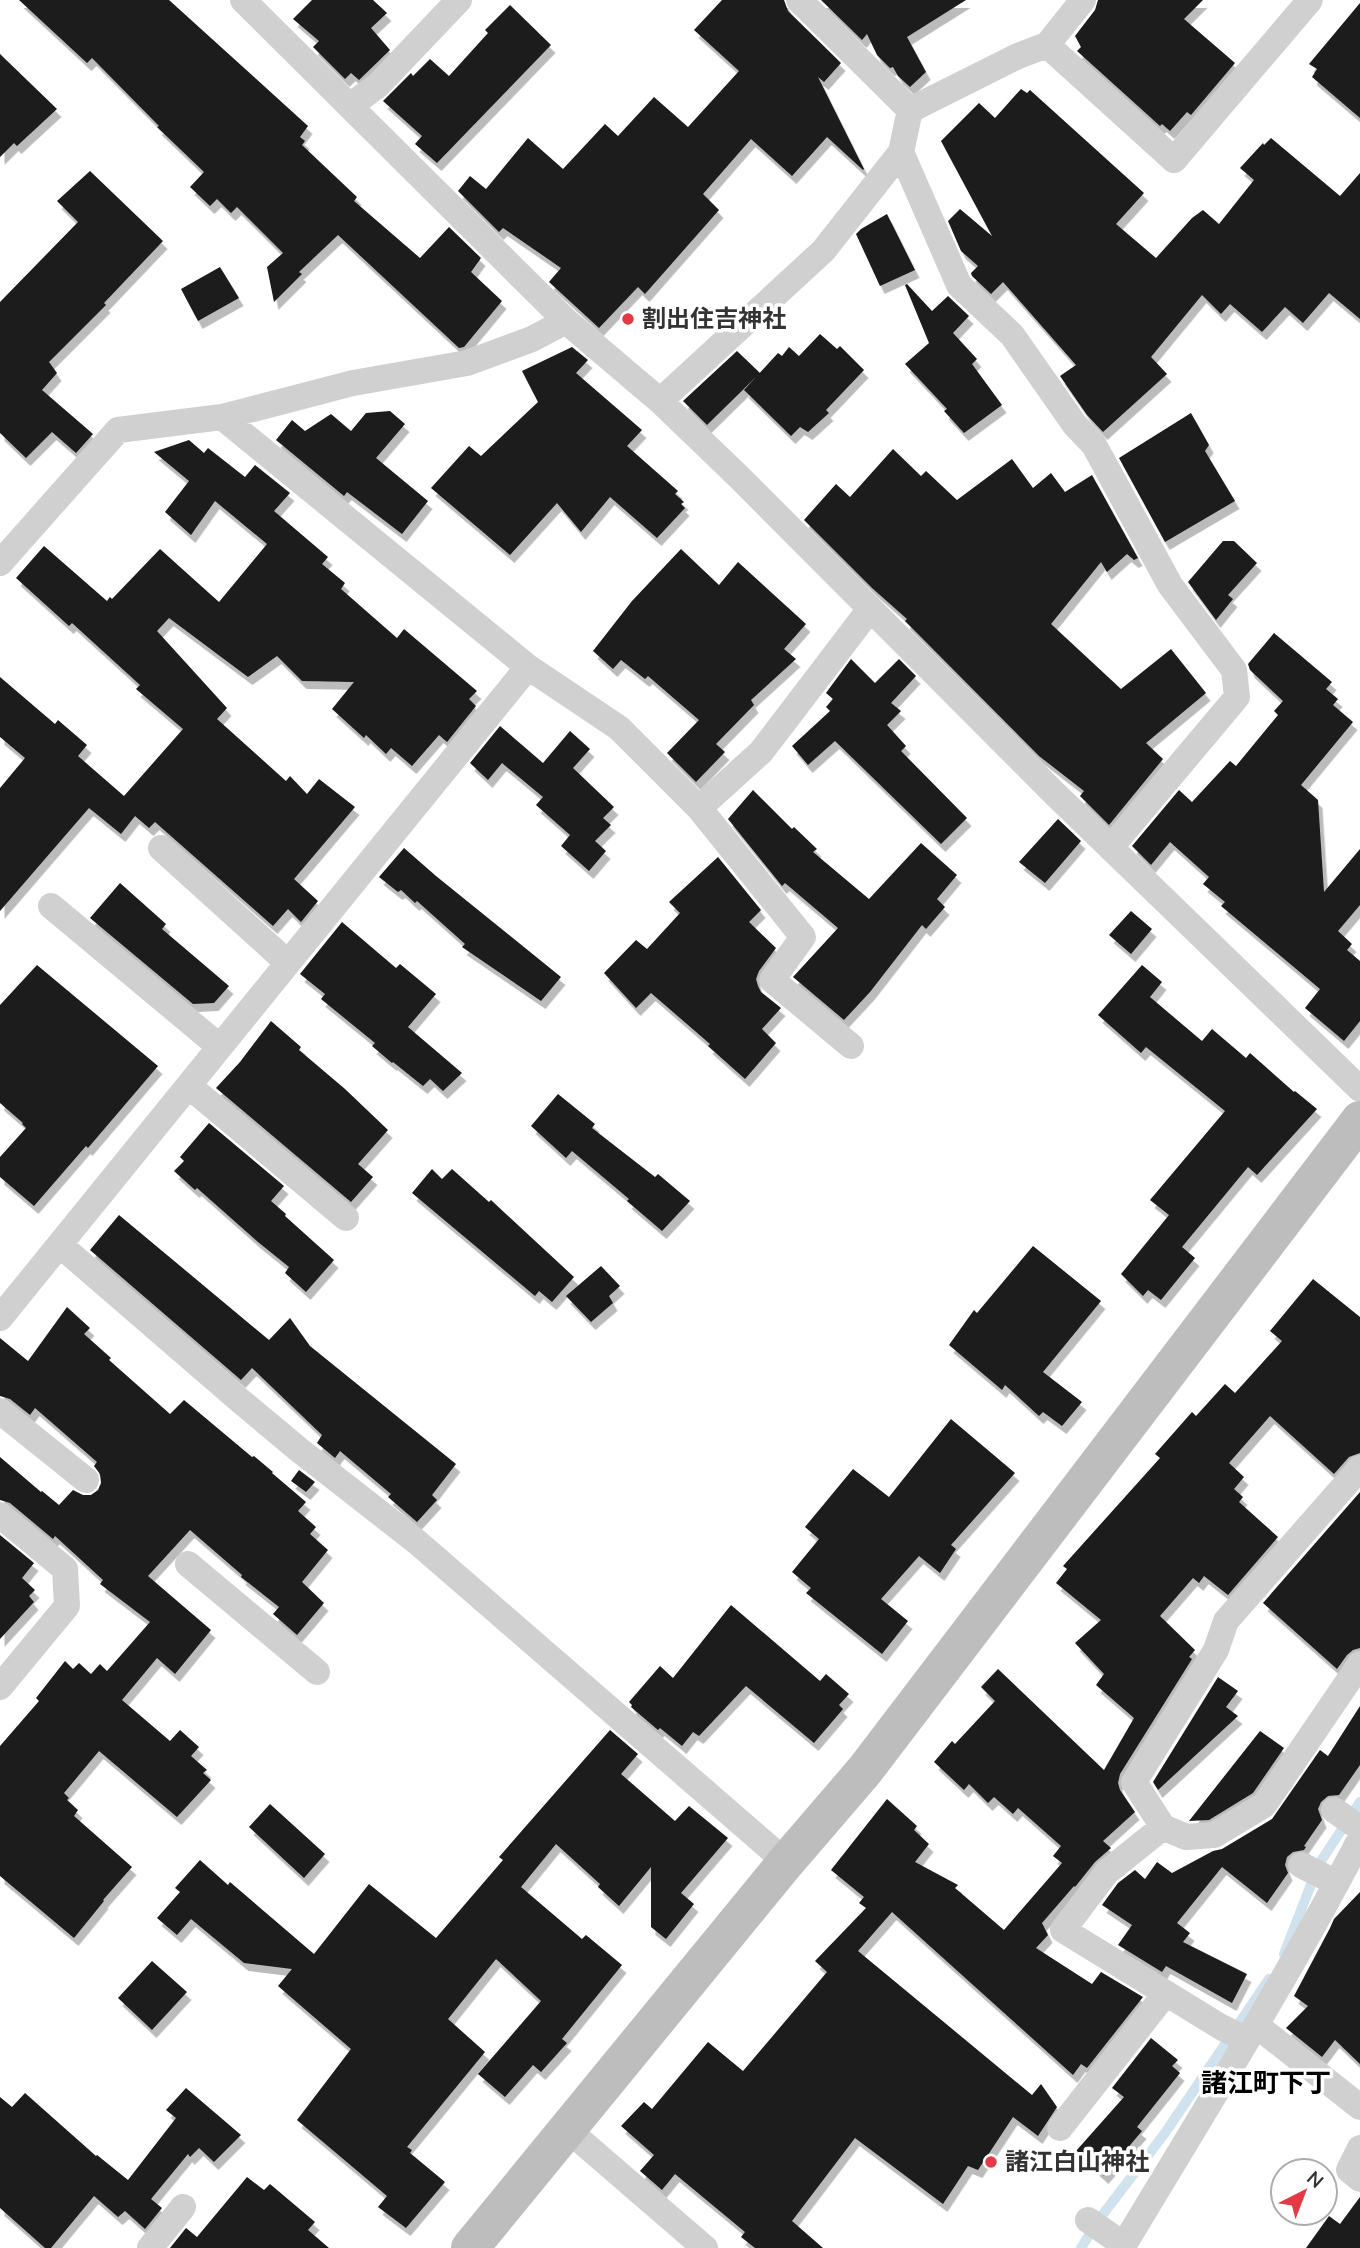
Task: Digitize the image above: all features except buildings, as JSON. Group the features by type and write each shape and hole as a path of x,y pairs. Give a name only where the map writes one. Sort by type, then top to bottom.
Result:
{"street":[{"path":"243,0 566,321 660,401 1111,847 1360,1088"},
{"path":"350,106 378,85 459,0"},
{"path":"799,0 910,110"},
{"path":"910,110 1018,56 1046,45 1083,0"},
{"path":"1046,45 1174,160 1310,0"},
{"path":"660,401 822,251 901,152 910,110"},
{"path":"901,152 959,285 1012,335 1074,425 1094,445 1170,585 1234,670 1237,697 1111,847"},
{"path":"0,563 118,430 222,417 353,383 467,363 532,339 566,321"},
{"path":"222,417 528,667 619,728 699,808 803,937 772,980 851,1046"},
{"path":"699,808 761,752 870,609"},
{"path":"1,1314 60,1245 528,667"},
{"path":"161,848 288,963"},
{"path":"51,906 220,1047"},
{"path":"189,1086 346,1217"},
{"path":"470,2248 786,1862 865,1770 1360,1120"},
{"path":"60,1245 278,1432 417,1542 786,1862"},
{"path":"0,1411 86,1480"},
{"path":"1360,1468 1226,1621 1216,1650 1134,1782 1163,1827 1185,1837 1214,1835 1264,1805 1360,1664"},
{"path":"0,1514 65,1569 67,1606 0,1687"},
{"path":"188,1564 317,1672"},
{"path":"1334,1810 1360,1828"},
{"path":"1163,1827 1107,1872 1063,1930 1221,2027 1252,2033 1360,2107"},
{"path":"1088,2220 1123,2247 1252,2033 1360,1839"},
{"path":"1301,1865 1337,1883"},
{"path":"1060,2128 1166,1993"},
{"path":"568,2129 705,2248"},
{"path":"1360,2148 1349,2170 1360,2179"},
{"path":"150,2248 183,2207"}],"waterway":[{"path":"1284,1954 1319,1864 1360,1802"},
{"path":"1081,2248 1097,2222 1165,2133 1269,1979"}],"place":[{"name":"割出住吉神社","path":"628,319"},
{"name":"諸江白山神社","path":"991,2162"}],"district":[{"name":"諸江町下丁","path":"1266,2083"}]}
